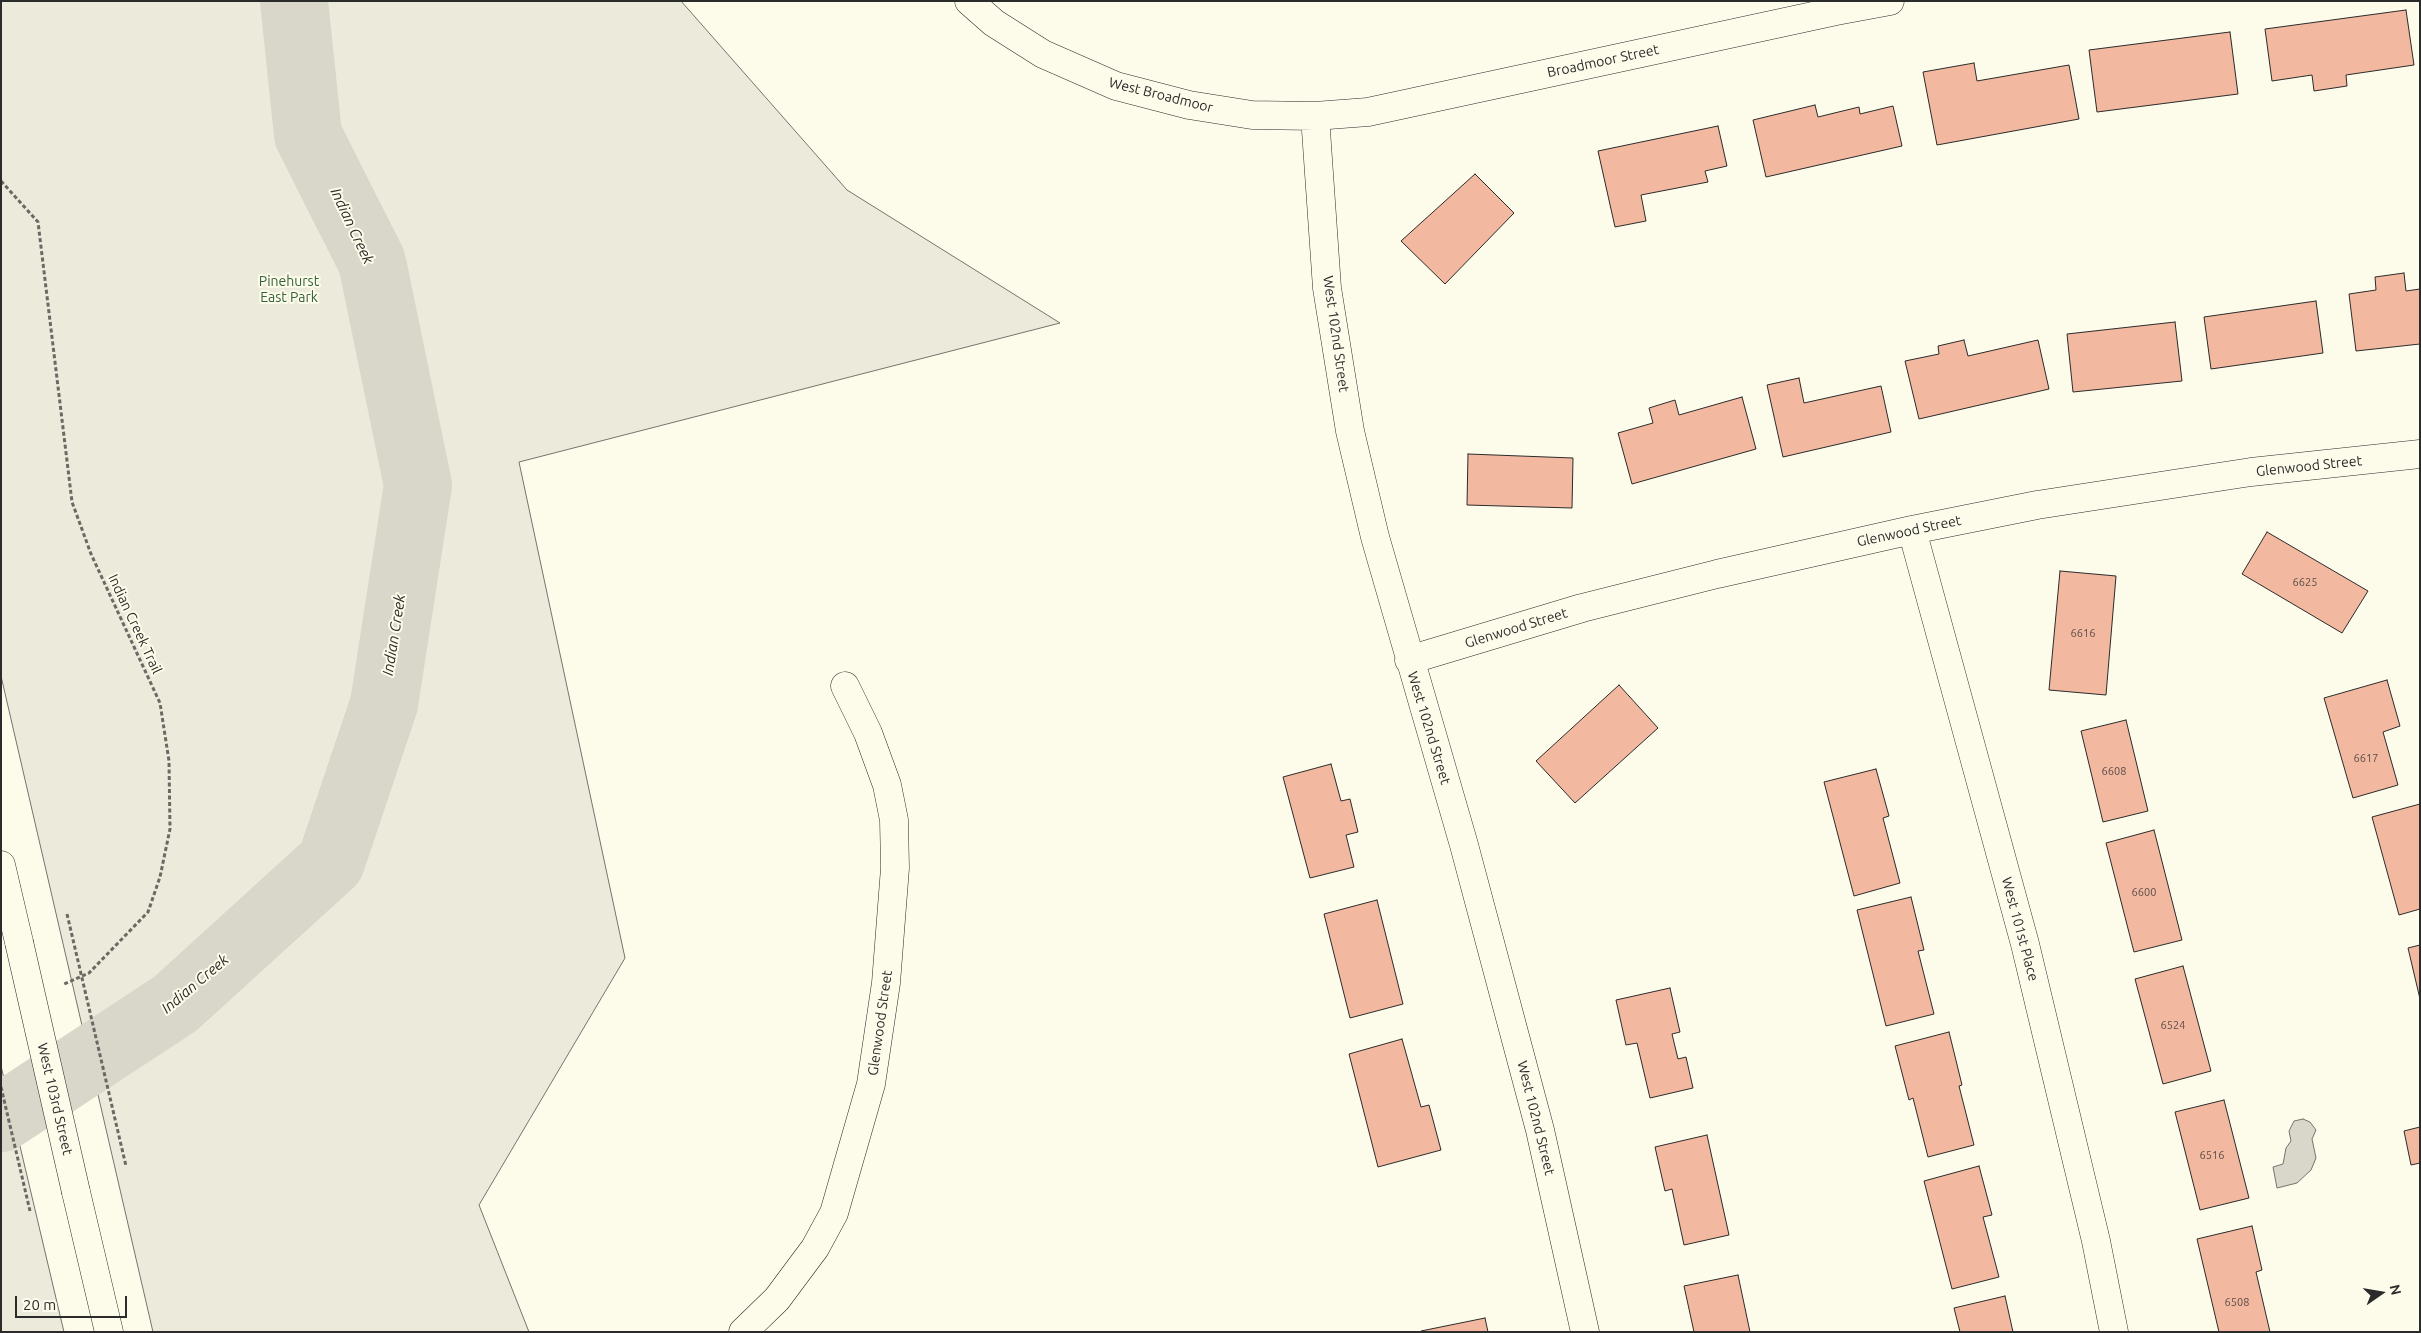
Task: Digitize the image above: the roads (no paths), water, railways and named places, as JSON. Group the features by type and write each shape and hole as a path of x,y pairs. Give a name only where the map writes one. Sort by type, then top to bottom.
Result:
{"street":[{"name":"West Broadmoor","path":"969,1 994,23 1043,54 1116,86 1189,105 1252,116 1315,116"},
{"name":"Broadmoor Street","path":"1315,116 1368,112 1890,1"},
{"name":"West 102nd Street","path":"1315,116 1327,288 1350,431 1375,537 1464,845 1540,1130 1585,1332"},
{"name":"Glenwood Street","path":"1409,660 1592,606 1716,574 1912,530 2037,505 2251,472 2420,454"},
{"name":"West 101st Place","path":"1912,530 2025,944 2096,1241 2114,1332"},
{"name":"Glenwood Street","path":"743,1332 777,1299 815,1248 834,1212 872,1075 886,983 895,868 894,820 887,785 868,733 845,686"},
{"name":"West 103rd Street","path":"1,865 109,1332"}],"waterway":[{"name":"Indian Creek","path":"1,1118 175,1004 331,862 384,704 418,485 372,262 308,135 294,1"}],"park label":[{"name":"Pinehurst East Park","path":"289,290"}]}
